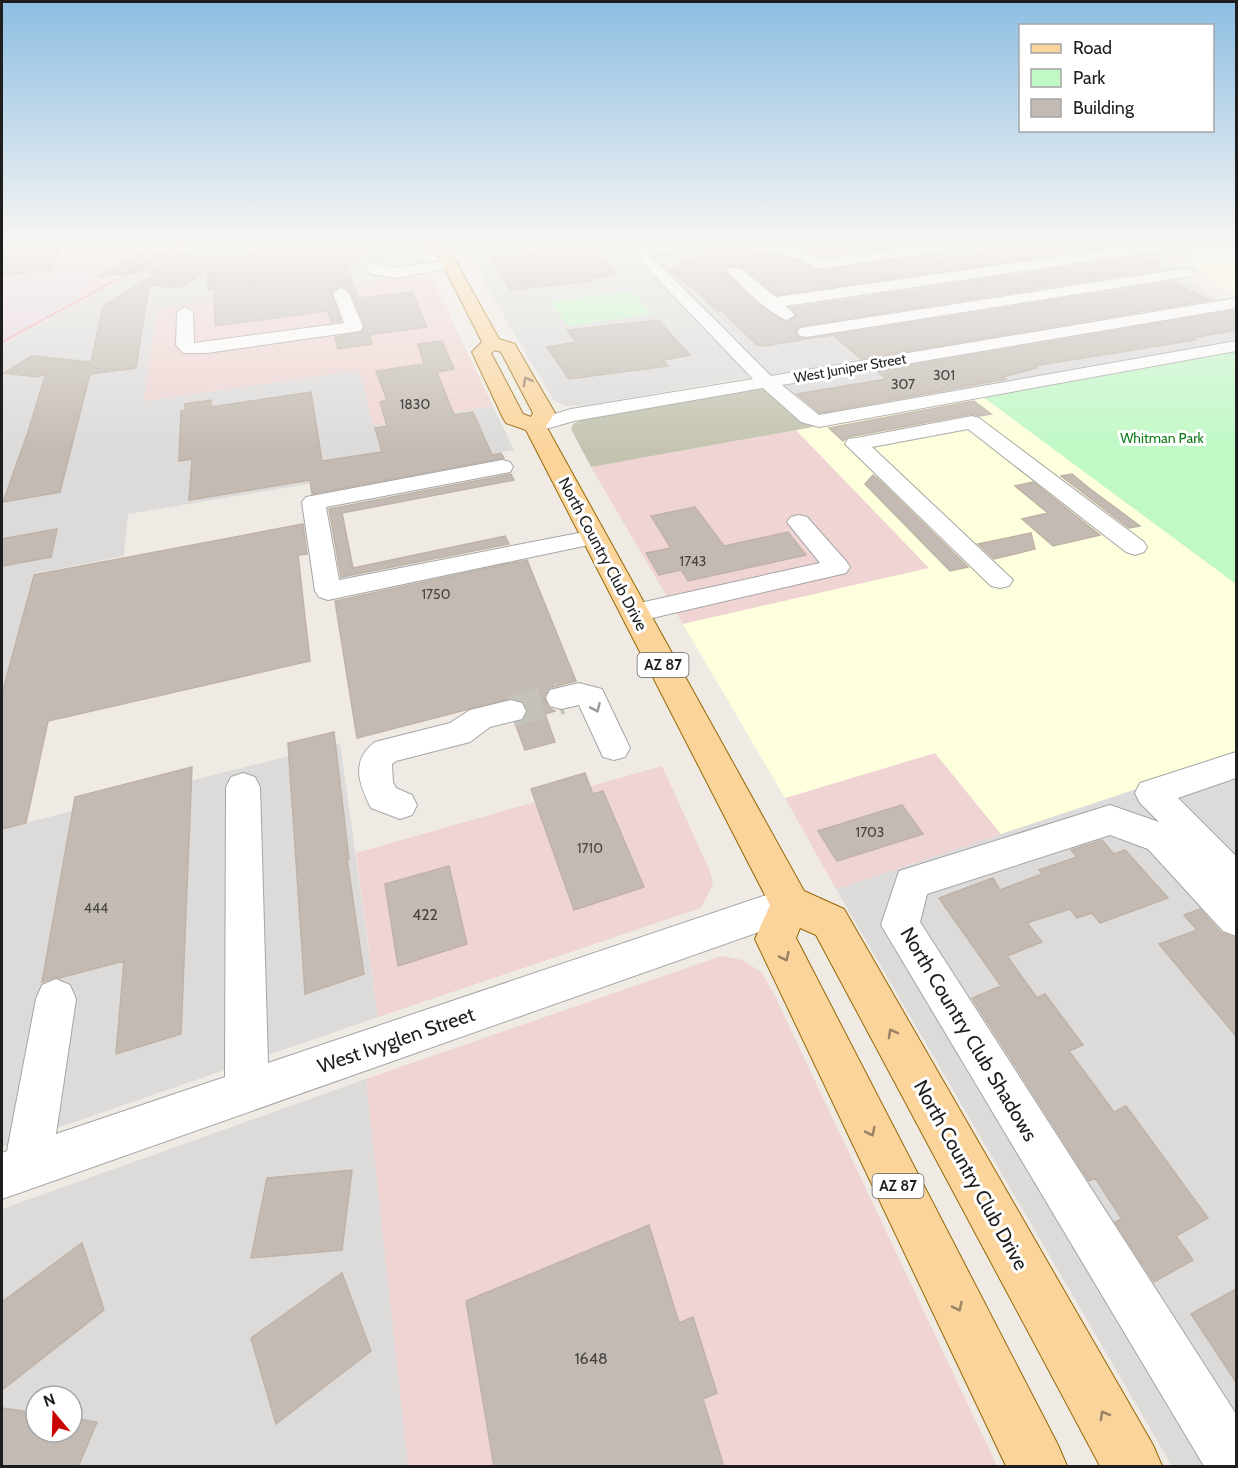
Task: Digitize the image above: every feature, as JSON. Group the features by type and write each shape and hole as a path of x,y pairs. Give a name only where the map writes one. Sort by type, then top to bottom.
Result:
{"main road":[{"path":"478,314 492,343 508,348 544,413 535,426 514,418 481,352 492,343"},
{"name":"North Country Club Drive","path":"535,426 790,904 830,922 1132,1467"},
{"name":"AZ 87","path":"790,904 776,939 1037,1467"}],"street":[{"path":"185,314 185,345 189,349 354,327 349,314"},
{"path":"700,314 767,382 776,387 808,418 819,421 1236,345"},
{"path":"784,314 849,368"},
{"path":"806,332 925,314"},
{"name":"West Juniper Street","path":"535,426 571,415 1173,314"},
{"path":"1000,580 856,444 972,422 1135,548"},
{"path":"502,467 314,502 328,591 594,537"},
{"path":"635,613 837,567 799,522"},
{"path":"561,698 579,694 591,697 614,748"},
{"path":"400,805 383,798 376,782 376,759 386,751 429,735 459,733 481,718 511,711"},
{"path":"1236,765 1152,793 1236,880"},
{"path":"243,787 247,1091"},
{"name":"North Country Club Shadows","path":"1236,919 1160,838 1110,820 912,883 900,925 1236,1465"},
{"name":"West Ivyglen Street","path":"15,1171 790,904"},
{"path":"15,1171 56,999"}],"path":[{"path":"2,342 55,314"}],"shaded area":[{"path":"2,314 60,314 2,345"},
{"path":"60,314 156,314 145,401 360,370 373,425 493,406 514,450 128,514 124,556 33,574 2,694 2,345"},
{"path":"156,314 449,314 493,406 373,425 360,370 144,401"},
{"path":"502,314 1236,314 1236,349 813,427 771,387 756,376 587,405 566,406 554,401"},
{"path":"771,387 813,427 591,467 571,429 573,424 584,419"},
{"path":"982,396 1236,584 1236,756 1001,834 935,753 785,798 683,624 929,568 796,430"},
{"path":"796,430 930,568 683,624 591,467"},
{"path":"340,743 378,1017 2,1147 2,829"},
{"path":"935,753 1001,834 836,889 785,798"},
{"path":"1236,755 1236,1466 1172,1466 836,889"},
{"path":"662,766 710,871 713,884 701,908 378,1017 356,853"},
{"path":"721,956 742,960 761,972 773,992 997,1466 408,1466 366,1079"},
{"path":"366,1079 408,1466 2,1466 2,1209"}],"green space":[{"path":"559,314 653,314 568,326"},
{"name":"Whitman Park","path":"1236,349 1236,584 982,396"}],"building":[{"path":"101,314 145,314 136,368 90,374 60,492 3,502 46,373 38,377 4,373 32,356 91,362"},
{"path":"215,314 309,314 215,326"},
{"path":"329,314 338,314 341,321 331,322"},
{"path":"360,314 421,314 427,327 369,335 372,344 338,349 335,337 360,333 365,326"},
{"path":"725,314 773,314 786,322 797,315 796,314 880,314 800,326 795,333 800,338 806,339 765,346 757,345"},
{"path":"969,314 1130,314 861,359 833,335 806,339"},
{"path":"1217,314 1236,314 1236,330 1192,338 1196,340 1033,366 1037,368 1003,377 1006,379 820,413 797,394 886,379 877,371"},
{"path":"658,320 690,355 663,360 668,366 569,379 547,347 576,342 567,330"},
{"path":"442,341 454,369 437,372 454,415 473,412 492,455 501,453 504,458 312,494 310,480 189,500 192,459 179,461 181,411 185,411 185,404 211,400 211,407 311,392 322,461 382,452 375,428 387,426 380,402 387,400 376,371 424,364 418,344"},
{"path":"974,401 991,414 979,416 972,414 848,437 843,441 829,428"},
{"path":"511,474 514,480 342,513 353,568 505,536 509,544 341,577 329,509"},
{"path":"1072,474 1140,526 1129,528 1061,476"},
{"path":"873,475 968,567 950,571 865,484"},
{"path":"1033,482 1100,535 1053,546 1022,519 1048,513 1015,486"},
{"path":"695,507 724,546 788,532 806,555 688,581 681,570 659,575 646,553 671,548 651,516"},
{"path":"303,524 307,554 298,555 310,661 48,721 26,823 2,829 2,694 34,575"},
{"path":"57,529 51,557 2,566 2,539"},
{"path":"1031,533 1035,549 994,559 978,544"},
{"path":"527,560 576,681 549,688 544,697 548,707 555,711 545,714 555,742 525,750 515,723 524,720 528,710 523,701 512,698 357,738 335,601"},
{"path":"334,732 349,859 347,859 364,974 305,994 288,743"},
{"path":"192,767 181,1034 116,1054 124,961 42,982 75,797"},
{"path":"585,773 593,794 603,791 644,887 574,910 531,789"},
{"path":"902,805 923,834 837,861 818,831"},
{"path":"1102,840 1114,854 1125,850 1168,898 1100,923 1092,913 1077,918 1070,909 1027,923 1042,942 1007,956 1037,998 1045,994 1083,1045 1069,1051 1114,1112 1126,1106 1208,1218 1176,1236 1193,1260 1154,1282 1115,1222 1122,1219 1095,1178 1089,1181 972,998 1001,986 939,898 993,878 1000,890 1042,874 1039,870 1077,857 1071,850"},
{"path":"449,866 467,944 398,966 385,884"},
{"path":"1200,909 1221,933 1236,938 1236,1036 1159,944 1197,930 1184,915"},
{"path":"352,1170 342,1250 251,1258 267,1178"},
{"path":"649,1225 679,1323 693,1317 717,1393 703,1399 724,1467 494,1467 466,1301"},
{"path":"82,1243 104,1310 2,1390 2,1302"},
{"path":"342,1273 371,1351 276,1424 251,1338"},
{"path":"1236,1289 1236,1382 1191,1314"},
{"path":"2,1408 24,1411 24,1444 84,1444 84,1420 97,1422 78,1467 2,1467"}],"tunnel":[{"path":"511,711 561,698"}]}
